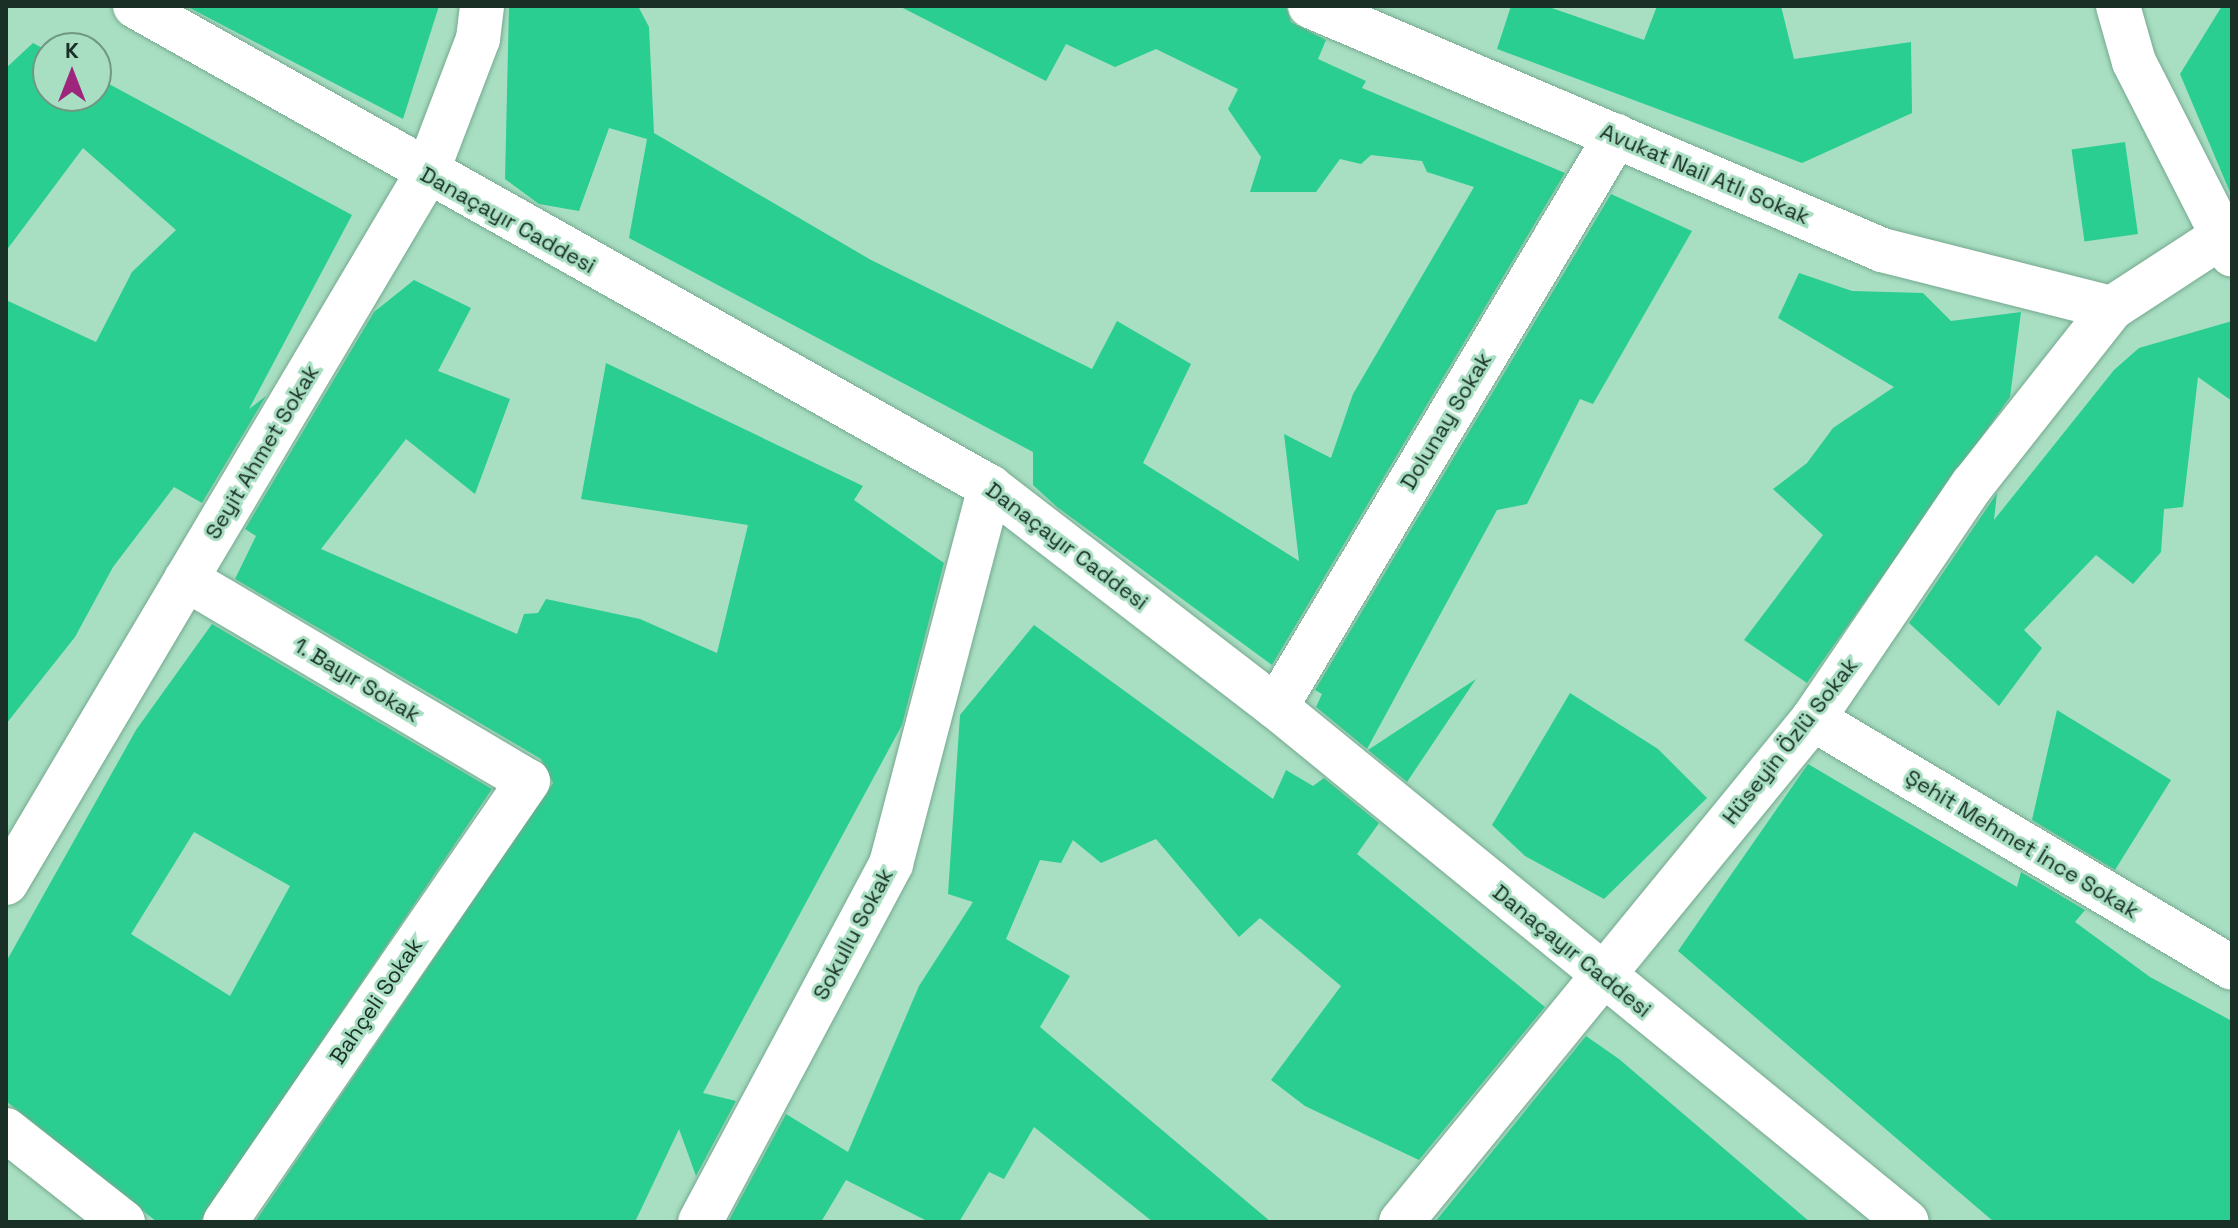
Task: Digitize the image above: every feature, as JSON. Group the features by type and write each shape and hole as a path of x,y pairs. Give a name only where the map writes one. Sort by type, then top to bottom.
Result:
{"street":[{"name":"Danaçayır Caddesi","path":"135,6 426,175 990,487 1276,707 1907,1222"},
{"name":"Seyit Ahmet Sokak","path":"6,883 426,175 478,39 482,6"},
{"path":"2118,6 2134,62 2225,246"},
{"name":"Avukat Nail Atlı Sokak","path":"1320,8 1882,250 2112,308"},
{"name":"Dolunay Sokak","path":"1276,707 1616,136"},
{"name":"Hüseyin Özlü Sokak","path":"1401,1222 1813,719 1973,484 2112,308 2225,246"},
{"name":"Sokullu Sokak","path":"700,1222 891,864 990,487"},
{"name":"1. Bayır Sokak","path":"186,579 528,781"},
{"name":"Şehit Mehmet İnce Sokak","path":"1813,719 2232,968"},
{"name":"Bahçeli Sokak","path":"225,1222 528,781"},
{"path":"6,1130 123,1222"}],"building":[{"path":"186,6 439,6 403,119"},
{"path":"509,6 638,6 649,27 654,133 871,260 1092,369 1117,321 1191,364 1143,463 1299,561 1284,434 1331,458 1353,394 1474,187 1427,172 1422,161 1371,155 1361,164 1340,159 1316,192 1250,192 1261,157 1228,109 1238,89 1156,49 1115,67 1066,44 1046,81 899,6 1286,6 1291,22 1326,40 1318,59 1366,81 1362,88 1565,173 1272,665 1057,507 1033,485 1033,452 629,238 647,139 609,128 579,211 539,204 505,179"},
{"path":"1511,6 1546,6 1644,40 1657,6 1781,6 1794,59 1911,42 1912,113 1802,163 1497,49"},
{"path":"2222,6 2232,6 2232,197 2180,74"},
{"path":"32,44 32,112 112,112 112,86 352,215 249,409 266,396 202,503 174,487 113,567 75,637 6,724 6,300 96,342 132,272 176,230 83,148 6,251 6,68"},
{"path":"2125,142 2138,234 2084,242 2072,150"},
{"path":"1611,194 1692,231 1593,404 1580,399 1527,504 1497,510 1367,749 1316,707 1322,694 1315,690"},
{"path":"1799,273 1852,291 1923,293 1951,321 2021,312 2010,397 1807,683 1744,640 1823,535 1773,489 1807,463 1833,428 1894,387 1778,318"},
{"path":"414,280 471,308 438,371 510,399 475,494 406,439 321,549 517,634 524,614 538,613 546,599 640,619 717,653 748,525 581,499 606,363 863,486 854,500 944,563 902,725 703,1093 736,1101 696,1176 679,1129 635,1222 255,1222 553,783 541,759 235,579 256,536 245,529 374,312"},
{"path":"2232,321 2232,401 2198,377 2183,507 2164,509 2161,552 2133,584 2096,555 2024,630 2042,648 1999,706 1909,623 1997,493 1994,520 2114,370 2139,348"},
{"path":"212,624 492,789 200,1222 157,1222 6,1101 6,962 136,730","holes":["194,832 290,886 230,996 131,934"]},
{"path":"1034,625 1273,799 1286,770 1313,786 1324,778 1379,823 1357,854 1545,1007 1419,1160 1305,1106 1271,1080 1341,986 1260,918 1239,937 1156,839 1101,863 1073,840 1061,863 1040,860 1006,939 1070,976 1040,1027 1271,1222 1153,1222 1034,1127 1004,1179 989,1172 959,1222 929,1222 846,1180 821,1222 728,1222 786,1114 848,1152 919,986 973,902 948,894 960,715"},
{"path":"1476,679 1407,782 1368,750"},
{"path":"1570,693 1658,749 1707,798 1604,899 1525,856 1492,825"},
{"path":"2057,710 2171,780 2115,870 2032,820"},
{"path":"1808,764 2017,887 2021,872 2085,910 2075,922 2150,977 2232,1021 2232,1222 1994,1222 1678,951"},
{"path":"1586,1036 1619,1059 1810,1222 1435,1222"}]}
